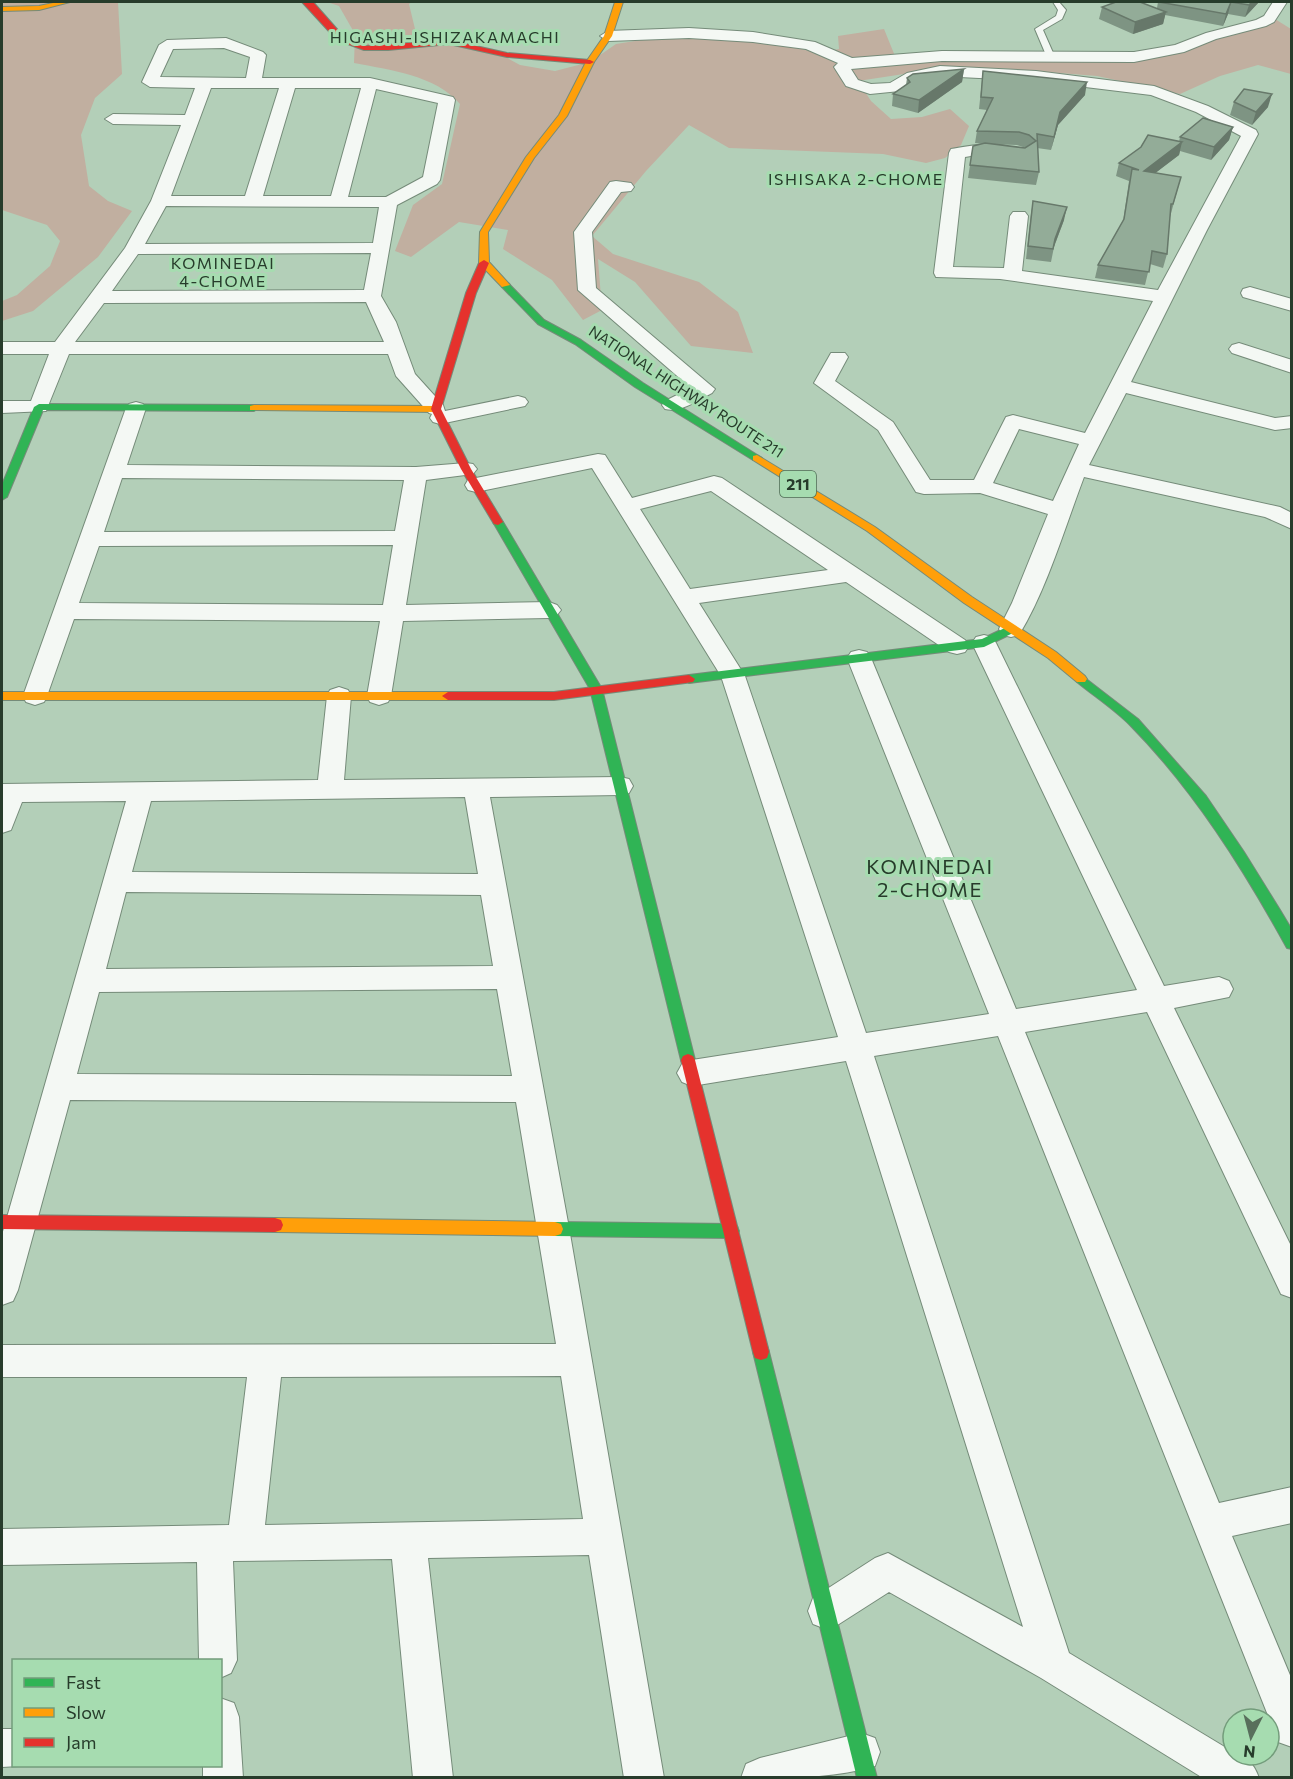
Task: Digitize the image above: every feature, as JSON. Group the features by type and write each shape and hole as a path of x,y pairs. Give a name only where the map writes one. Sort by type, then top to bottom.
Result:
{"main road":[{"path":"2,9 39,8 66,2"},
{"path":"305,2 310,4 338,37 353,45 372,48 422,42 452,42 479,50 552,60 590,62"},
{"path":"620,2 608,36 590,62 562,116 530,157 484,232 484,263 471,292 438,413 471,477 596,689 864,1765"},
{"name":"NATIONAL HIGHWAY ROUTE 211","path":"484,263 508,290 542,322 578,342 672,405 871,529 1011,629 1052,655 1133,721 1209,807 1268,899 1292,944"},
{"path":"2,498 7,471 39,407 438,413"},
{"path":"2,696 554,696 596,689 733,676 970,644 1011,629"},
{"path":"10,1223 731,1231"}],"street":[{"path":"1011,629 1024,603 1077,469 1250,134 1202,109 1154,91 1036,76 940,71 913,76 894,88 870,89 852,83 842,67 850,63 942,56 1134,57 1179,49 1211,36 1261,23 1269,19 1277,6"},
{"path":"608,36 689,33 753,37 810,45 850,63"},
{"path":"160,201 389,202 431,180 447,100 370,83 150,82 167,45 226,43 258,55 253,82"},
{"path":"252,202 289,82"},
{"path":"2,407 39,407 61,348 133,249 160,201 205,83"},
{"path":"338,202 370,83"},
{"path":"113,119 191,120"},
{"path":"1023,154 983,149 957,153 943,273 1012,274 1164,297"},
{"path":"625,187 616,186 583,232 588,290 705,388 672,405"},
{"path":"389,202 372,296 386,322 405,376 438,413 518,402"},
{"path":"1012,274 1019,216"},
{"path":"133,249 380,248"},
{"path":"1250,293 1292,305"},
{"path":"96,297 372,296"},
{"path":"2,348 396,348"},
{"path":"1239,349 1292,367"},
{"path":"838,357 825,383 886,426 924,487 981,486 1061,511"},
{"path":"1119,385 1275,424 1292,422"},
{"path":"35,696 136,408"},
{"path":"981,486 1013,421 1092,441"},
{"path":"114,471 416,474 471,477 598,460 733,676 856,1047 1054,1665"},
{"path":"1077,469 1272,512 1292,522"},
{"path":"379,696 416,474"},
{"path":"627,506 714,483 850,574 970,644 1155,999 1292,1282"},
{"path":"90,539 405,538"},
{"path":"684,597 850,574"},
{"path":"65,611 393,613 549,610"},
{"path":"859,658 1292,1728"},
{"path":"330,790 339,696"},
{"path":"2,823 7,793 620,786"},
{"path":"476,788 553,1228 644,1778"},
{"path":"2,1290 10,1223 58,1087 141,792"},
{"path":"116,882 492,885"},
{"path":"88,981 509,977"},
{"path":"692,1073 1219,989"},
{"path":"58,1087 529,1089"},
{"path":"2,1361 575,1360"},
{"path":"218,1659 230,1543 266,1361"},
{"path":"1209,1523 1292,1505"},
{"path":"2,1547 604,1537"},
{"path":"408,1540 433,1778"},
{"path":"826,1611 888,1571 1054,1665 1240,1778"},
{"path":"760,1778 864,1765"}],"lane":[{"path":"1050,55 1039,29 1059,17 1062,10 1056,2"}],"shaded area":[{"path":"2,2 118,2 122,74 95,98 81,135 89,186 108,201 132,211 98,257 33,311 2,321 2,301 17,295 50,266 60,241 47,225 2,210"},
{"path":"327,2 412,2 409,4 415,29 498,53 520,65 555,71 590,62 616,44 692,32 747,36 818,53 839,49 838,36 884,29 895,56 1128,55 1269,24 1275,19 1291,29 1291,74 1258,65 1220,76 1180,94 1097,76 999,68 917,72 858,81 871,101 891,119 922,117 950,109 969,126 961,145 945,158 926,163 883,154 729,148 689,125 646,171 592,236 613,254 699,282 738,312 753,353 691,346 635,282 598,259 602,310 583,320 552,280 503,249 508,230 459,222 411,257 395,251 413,205 442,184 460,104 450,94 425,80 397,71 354,63 355,34 339,6"}],"building":[{"path":"1116,2 1140,2 1166,12 1135,22 1102,7"},
{"path":"1159,2 1231,2 1226,14"},
{"path":"1231,2 1252,2 1249,5"},
{"path":"964,69 919,100 893,94 910,82 907,78 913,74"},
{"path":"983,71 1087,82 1060,112 1054,137 1037,134 1039,172 970,165 973,146 985,143 1025,148 1036,141 1029,135 1019,132 977,131 993,98 981,97"},
{"path":"1244,89 1272,94 1256,112 1234,102"},
{"path":"1203,118 1233,127 1214,147 1180,137"},
{"path":"1148,135 1182,142 1144,171 1181,177 1173,204 1171,204 1167,254 1152,251 1149,272 1098,265 1124,219 1132,169 1139,170 1119,163 1141,147"},
{"path":"1033,201 1067,207 1053,249 1028,246"}],"traffic: fast":[{"path":"505,285 541,322 578,342 639,385 757,458"},
{"path":"2,497 39,407 254,408"},
{"path":"498,522 596,689 688,1060"},
{"path":"689,679 984,643 1011,629"},
{"path":"1081,679 1128,716 1180,773 1240,855 1292,944"},
{"path":"555,1229 731,1231"},
{"path":"761,1352 867,1778"}],"traffic: slow":[{"path":"2,9 39,8 66,2"},
{"path":"505,285 484,263 484,232 530,157 563,116 590,62 608,36 619,2"},
{"path":"254,408 436,409"},
{"path":"757,458 871,529 968,600 1052,655 1081,679"},
{"path":"2,696 448,696"},
{"path":"275,1225 555,1229"}],"traffic: jam":[{"path":"305,2 310,4 340,38 364,48 449,42 507,55 590,62"},
{"path":"484,263 471,293 436,409 466,469 498,522"},
{"path":"448,696 554,696 689,679"},
{"path":"688,1060 761,1352"},
{"path":"2,1222 275,1225"}],"district":[{"name":"HIGASHI-ISHIZAKAMACHI","path":"445,37"},
{"name":"ISHISAKA 2-CHOME","path":"856,179"},
{"name":"KOMINEDAI 4-CHOME","path":"223,272"},
{"name":"KOMINEDAI 2-CHOME","path":"930,878"}]}
